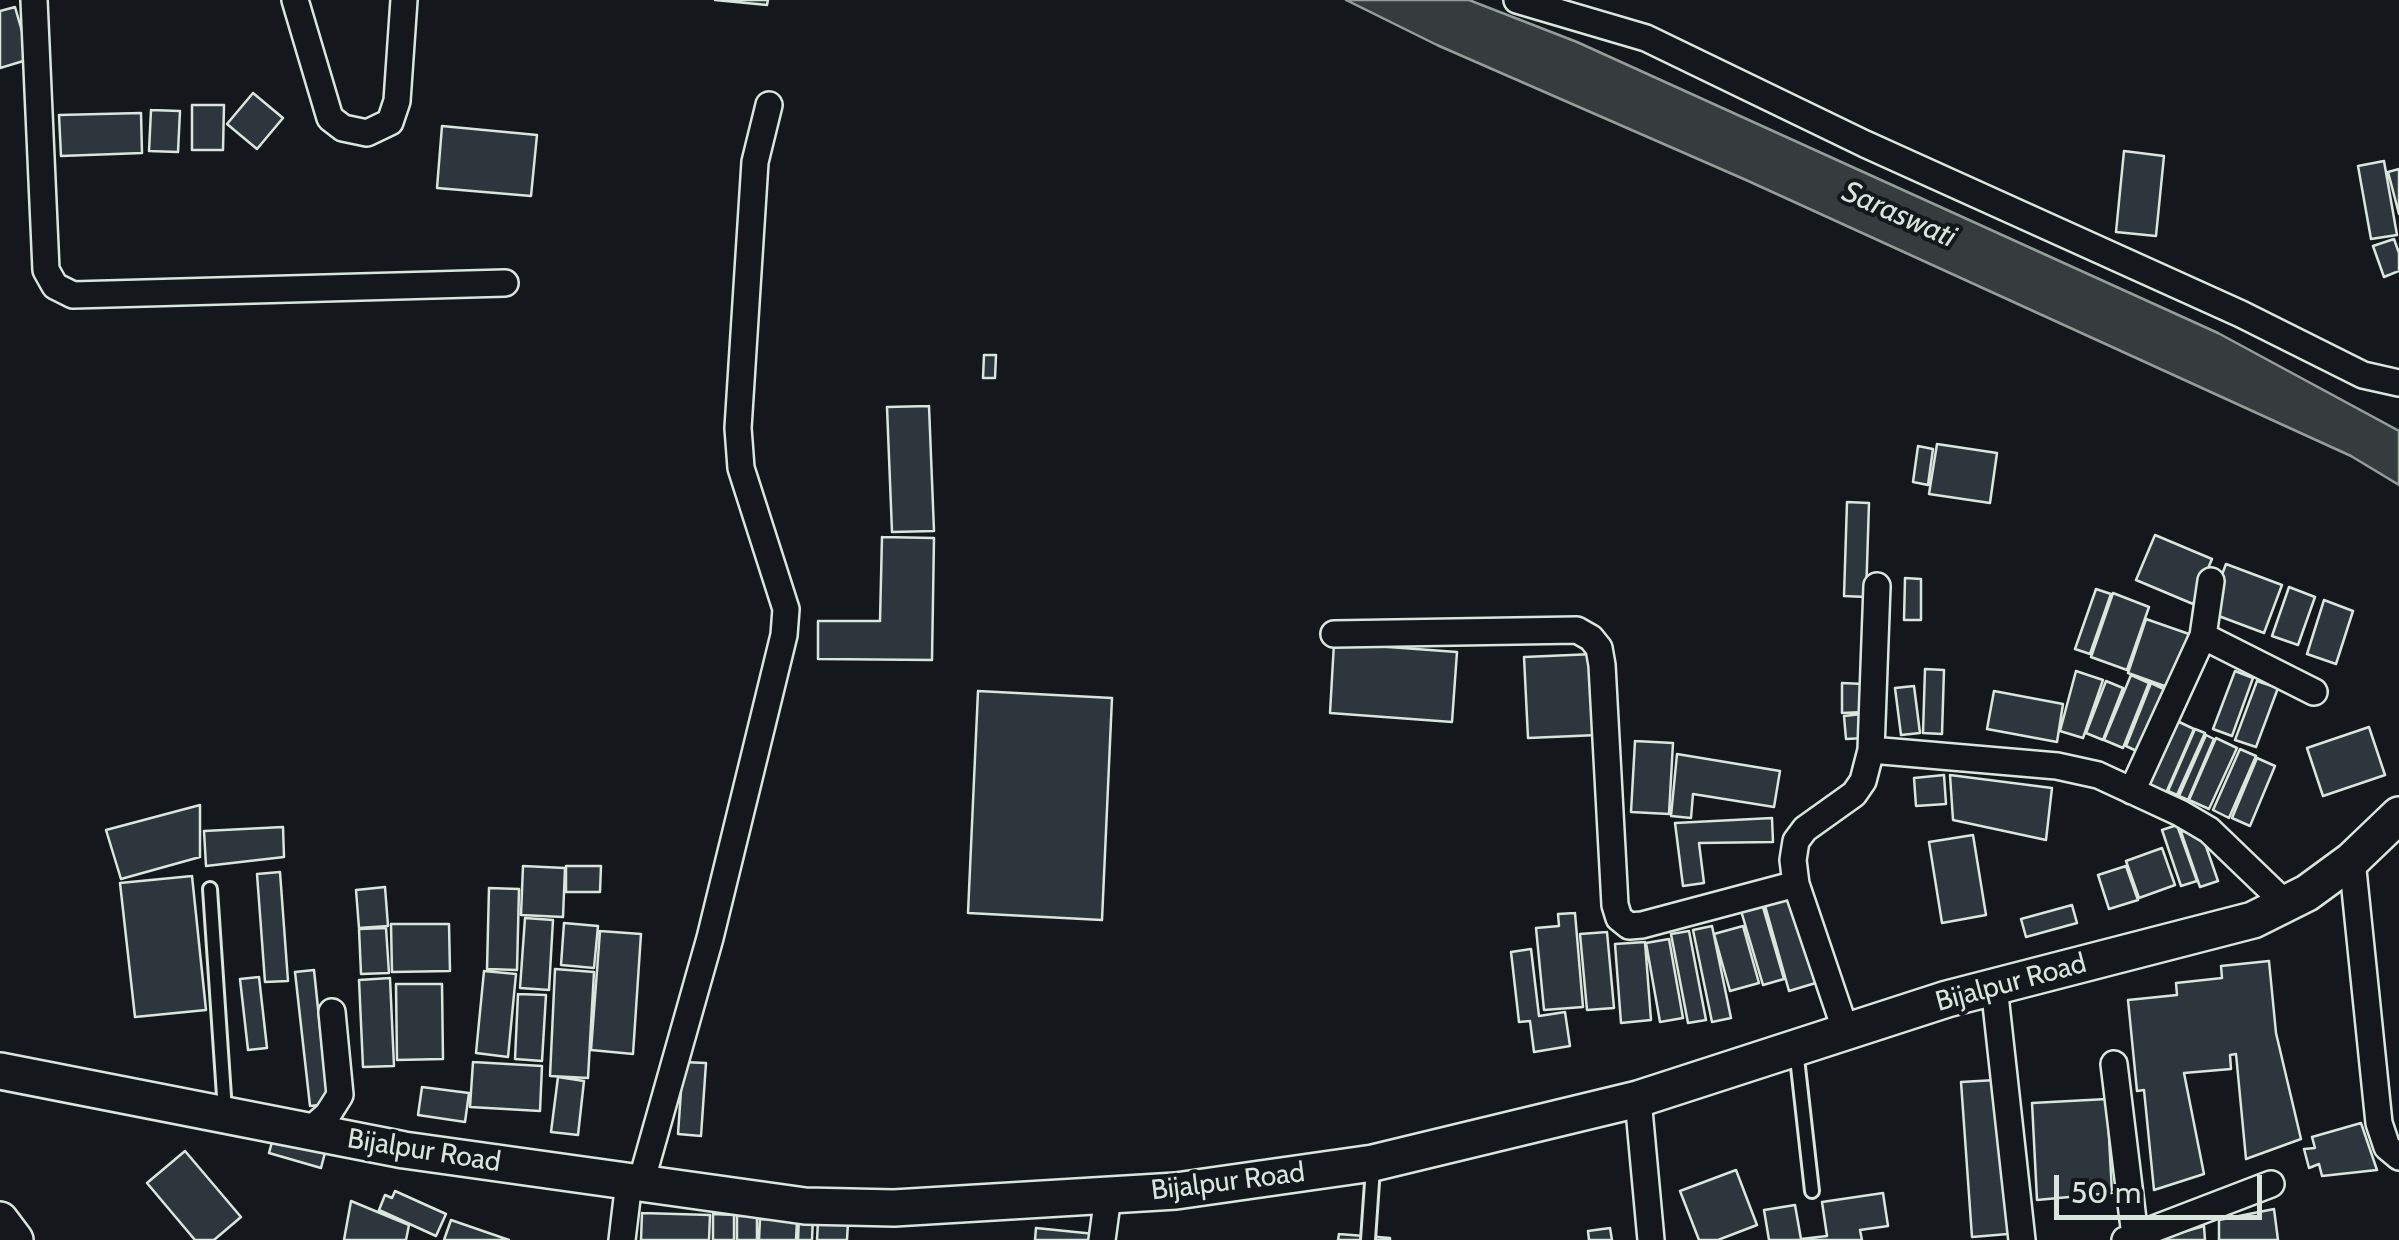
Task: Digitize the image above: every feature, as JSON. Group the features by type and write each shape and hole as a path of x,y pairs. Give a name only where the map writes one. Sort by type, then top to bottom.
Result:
{"main road":[{"name":"Bijalpur Road","path":"0,1071 404,1150 805,1206 858,1208 1176,1191 1373,1163 1638,1098 1994,986 2253,920 2287,904 2352,860 2399,815"},
{"path":"0,1220 16,1240"}],"street":[{"path":"34,0 46,270 55,286 73,295 504,283"},
{"path":"295,0 330,118 343,128 367,133 390,122 397,101 404,0"},
{"path":"1518,0 1646,38 1866,144 2241,314 2363,375 2399,383"},
{"path":"622,1240 634,1184 710,938 784,635 786,609 741,468 738,428 755,162 770,105"},
{"path":"2132,791 2203,636 2210,581"},
{"path":"1846,1032 1796,884 1793,860 1796,841 1805,829 1854,794 1863,781 1872,750 1878,586"},
{"path":"1334,634 1577,630 1591,638 1602,665 1615,905 1620,918 1629,926 1642,925 1796,884"},
{"path":"2203,636 2314,692"},
{"path":"1872,750 2079,769 2208,830 2287,904"},
{"path":"2352,860 2379,1123 2387,1147 2399,1158"},
{"path":"1994,986 2022,1240"},
{"path":"309,1130 328,1114 340,1095 332,1012"},
{"path":"2114,1064 2130,1238 2271,1184"},
{"path":"1638,1098 1651,1240"},
{"path":"1102,1240 1108,1196"}],"lane":[{"path":"210,889 226,1114"},
{"path":"1796,1048 1812,1191"},
{"path":"1368,1240 1373,1163"}],"water":[{"name":"Saraswati","path":"1346,0 1469,0 1577,42 2218,333 2399,431 2399,485 2351,456 1746,180 1437,45"}],"building":[{"path":"715,0 768,0 767,5"},
{"path":"15,7 30,59 0,68 0,11"},
{"path":"253,93 283,118 257,149 227,124"},
{"path":"192,105 224,105 223,150 192,150"},
{"path":"151,110 180,111 178,152 149,151"},
{"path":"141,113 142,153 61,156 59,115"},
{"path":"442,126 537,135 531,196 437,188"},
{"path":"2124,151 2164,156 2156,236 2116,232"},
{"path":"2384,161 2397,235 2371,239 2358,166"},
{"path":"2399,169 2399,214 2388,172"},
{"path":"2394,239 2399,271 2384,277 2373,246"},
{"path":"984,355 996,355 995,378 983,378"},
{"path":"929,406 934,531 892,532 887,407"},
{"path":"1937,444 1997,453 1990,503 1929,494"},
{"path":"1918,446 1933,449 1928,485 1913,482"},
{"path":"1847,502 1869,503 1866,597 1844,596"},
{"path":"2155,535 2212,559 2193,604 2136,580"},
{"path":"882,537 934,538 932,660 818,659 818,621 880,621"},
{"path":"2226,564 2282,585 2264,633 2208,612"},
{"path":"1905,578 1921,579 1921,620 1904,620"},
{"path":"2289,587 2315,597 2298,645 2272,636"},
{"path":"2096,589 2111,594 2090,654 2075,649"},
{"path":"2113,593 2149,607 2127,670 2091,657"},
{"path":"2324,600 2353,611 2336,664 2307,654"},
{"path":"2146,619 2189,634 2170,688 2128,673"},
{"path":"1334,643 1457,652 1452,722 1330,713"},
{"path":"1594,654 1598,735 1528,738 1524,657"},
{"path":"1925,669 1944,670 1942,734 1923,733"},
{"path":"2076,671 2103,680 2083,738 2060,731"},
{"path":"2235,671 2253,678 2232,736 2213,729"},
{"path":"2131,675 2149,683 2123,748 2104,740"},
{"path":"2106,681 2123,688 2103,740 2086,733"},
{"path":"2257,681 2278,688 2256,747 2235,740"},
{"path":"1842,683 1864,684 1864,712 1842,713"},
{"path":"2151,683 2168,691 2145,755 2126,746"},
{"path":"1914,686 1920,733 1901,735 1895,688"},
{"path":"978,691 1112,698 1102,920 968,913"},
{"path":"1994,691 2063,704 2057,742 1987,729"},
{"path":"1862,714 1865,738 1846,739 1844,716"},
{"path":"2175,720 2194,729 2166,793 2147,785"},
{"path":"2369,727 2385,775 2323,796 2307,748"},
{"path":"2195,729 2205,733 2177,795 2168,791"},
{"path":"2206,735 2214,739 2188,800 2179,796"},
{"path":"2216,738 2237,748 2209,809 2189,800"},
{"path":"1635,741 1673,743 1669,814 1631,812"},
{"path":"2240,749 2256,756 2229,818 2213,810"},
{"path":"1677,754 1780,771 1774,807 1693,794 1691,818 1671,816"},
{"path":"2257,758 2275,766 2250,826 2232,818"},
{"path":"1944,775 1946,804 1916,806 1914,778"},
{"path":"1950,775 2052,788 2046,840 1953,820"},
{"path":"200,805 200,857 121,879 106,830"},
{"path":"1772,818 1773,842 1699,843 1704,883 1683,886 1675,823"},
{"path":"2177,825 2197,881 2181,886 2162,830"},
{"path":"2199,826 2218,881 2200,887 2181,832"},
{"path":"283,827 284,857 206,866 204,831"},
{"path":"1973,835 1986,915 1942,923 1929,842"},
{"path":"2162,848 2175,885 2139,898 2126,861"},
{"path":"523,866 565,868 563,917 521,915"},
{"path":"566,866 601,866 600,892 566,892"},
{"path":"2126,866 2138,900 2109,909 2098,875"},
{"path":"280,872 288,981 265,982 257,874"},
{"path":"192,876 206,1010 135,1017 120,883"},
{"path":"385,887 388,926 359,928 356,890"},
{"path":"489,888 519,889 517,970 487,969"},
{"path":"1794,893 1819,982 1789,991 1764,902"},
{"path":"1760,897 1784,979 1763,985 1739,904"},
{"path":"2072,905 2077,923 2026,937 2021,919"},
{"path":"1575,913 1583,1007 1544,1010 1536,928 1559,926 1558,914"},
{"path":"525,918 553,920 549,990 520,988"},
{"path":"564,923 598,926 594,968 561,965"},
{"path":"391,924 449,924 450,971 392,972"},
{"path":"1712,926 1731,1018 1712,1022 1693,930"},
{"path":"1743,926 1759,983 1730,991 1714,934"},
{"path":"386,928 389,973 361,974 359,929"},
{"path":"600,931 641,934 633,1054 591,1050"},
{"path":"1689,931 1706,1020 1688,1023 1671,934"},
{"path":"1607,932 1614,1008 1587,1010 1580,934"},
{"path":"1669,939 1683,1018 1660,1022 1646,943"},
{"path":"1645,942 1651,1020 1621,1023 1615,944"},
{"path":"1531,949 1539,1016 1565,1012 1570,1046 1534,1052 1530,1021 1519,1022 1511,952"},
{"path":"2269,961 2276,1033 2301,1139 2246,1159 2236,1054 2230,1055 2231,1069 2184,1073 2204,1174 2154,1190 2144,1090 2137,1091 2128,1000 2177,995 2176,983 2222,978 2221,966"},
{"path":"555,969 594,972 588,1078 550,1076"},
{"path":"314,970 328,1104 310,1106 295,972"},
{"path":"484,971 516,974 508,1057 476,1053"},
{"path":"259,977 267,1048 248,1050 240,979"},
{"path":"390,978 394,1066 363,1067 359,980"},
{"path":"396,984 442,984 443,1059 397,1060"},
{"path":"518,994 546,995 542,1061 515,1059"},
{"path":"473,1062 542,1066 540,1111 470,1107"},
{"path":"683,1062 706,1063 701,1136 678,1134"},
{"path":"558,1077 584,1081 578,1135 551,1132"},
{"path":"1996,1080 2008,1234 1972,1237 1961,1082"},
{"path":"422,1087 469,1093 465,1122 418,1115"},
{"path":"2107,1099 2112,1193 2037,1200 2032,1103"},
{"path":"2361,1123 2377,1170 2322,1176 2319,1164 2309,1168 2304,1149 2315,1148 2312,1137"},
{"path":"275,1131 327,1145 321,1168 269,1153"},
{"path":"185,1151 241,1217 214,1240 195,1240 147,1183"},
{"path":"1736,1170 1757,1225 1718,1240 1699,1240 1680,1191"},
{"path":"395,1191 446,1214 436,1236 379,1210 385,1195 392,1198"},
{"path":"1883,1193 1888,1226 1860,1230 1862,1240 1769,1240 1764,1210 1795,1205 1801,1239 1827,1236 1822,1202"},
{"path":"351,1201 409,1225 406,1240 344,1240"},
{"path":"2274,1209 2278,1240 2219,1240 2219,1220"},
{"path":"642,1213 710,1215 709,1240 641,1240"},
{"path":"713,1214 734,1215 734,1240 713,1240"},
{"path":"737,1216 757,1216 757,1240 737,1240"},
{"path":"799,1217 813,1217 812,1240 798,1240"},
{"path":"760,1219 797,1221 796,1240 759,1240"},
{"path":"451,1220 509,1240 444,1240"},
{"path":"818,1221 848,1223 847,1240 817,1240"},
{"path":"2204,1226 2205,1240 2155,1240"},
{"path":"1036,1228 1095,1234 1095,1240 1035,1240"},
{"path":"1610,1228 1612,1240 1589,1240 1588,1231"},
{"path":"1339,1234 1390,1238 1390,1240 1338,1240"}]}
